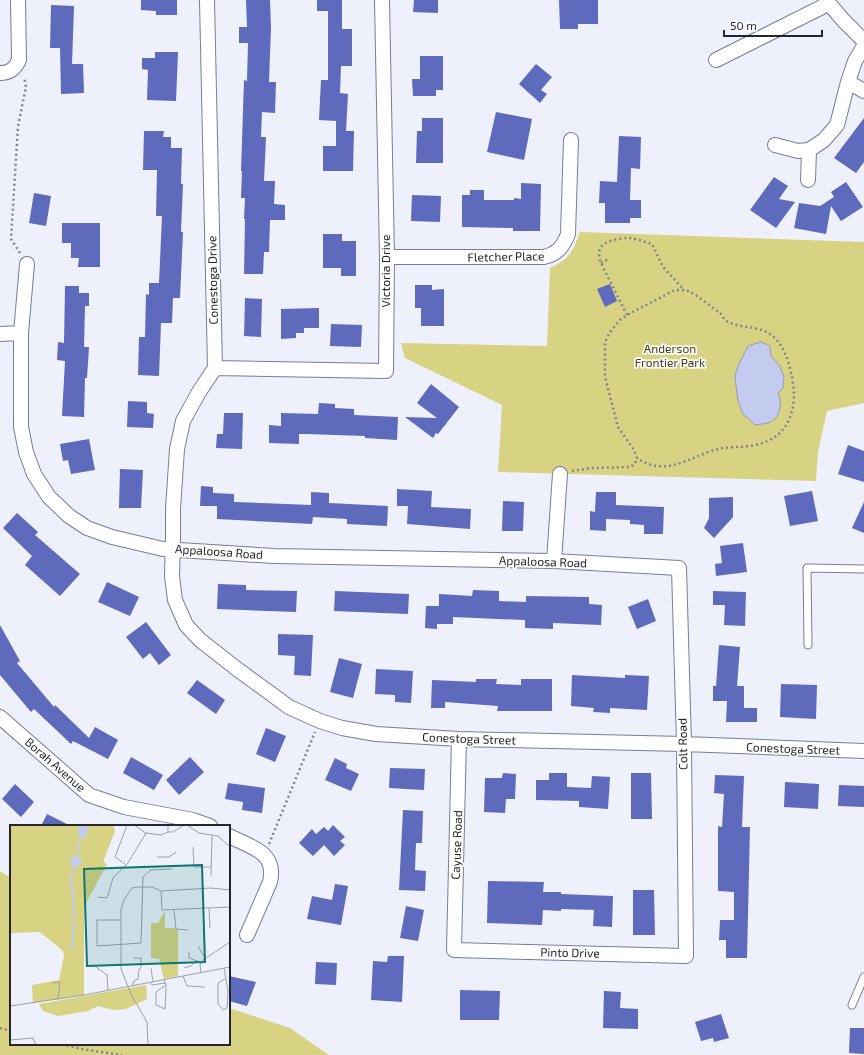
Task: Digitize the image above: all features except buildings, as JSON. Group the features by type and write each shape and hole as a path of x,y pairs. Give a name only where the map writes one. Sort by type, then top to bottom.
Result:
{"street":[{"path":"3,73 16,68 19,60 18,0"},
{"name":"Conestoga Drive","path":"207,0 215,368"},
{"name":"Victoria Drive","path":"215,368 386,371 387,257 382,0"},
{"path":"716,60 827,2 842,20 864,41"},
{"path":"775,145 798,150 809,150 824,140 837,125 855,61 864,46"},
{"path":"848,82 864,91"},
{"name":"Fletcher Place","path":"387,257 544,257 551,256 559,251 568,234 571,140"},
{"path":"808,180 809,150"},
{"name":"Appaloosa Road","path":"27,264 21,334 22,427 26,452 34,474 49,497 69,516 87,528 112,537 163,549 274,556 554,561 642,566"},
{"path":"0,334 21,334"},
{"path":"173,549 173,509 178,442 183,421 199,392 215,368"},
{"path":"554,561 560,474"},
{"name":"Conestoga Street","path":"173,549 172,576 175,600 186,625 200,640 289,707 320,721 342,728 376,734 460,739 684,744 864,751"},
{"name":"Colt Road","path":"642,566 679,568 684,744 686,956"},
{"name":"Borah Avenue","path":"0,716 89,795 124,807 193,820 207,825"},
{"name":"Cayuse Road","path":"454,950 460,739"},
{"path":"230,836 265,854 271,864 272,873 270,882 247,935"},
{"name":"Pinto Drive","path":"454,950 686,956"}],"lane":[{"path":"808,645 807,568 864,569"},
{"path":"852,1005 864,977"}],"path":[{"path":"19,60 26,87 18,126 11,239 27,264"},
{"path":"627,315 598,255 601,247 607,243 626,238 637,239 652,244 663,267 684,290"},
{"path":"601,263 610,258"},
{"path":"684,290 690,292 729,322 759,328 772,335 783,349 790,365 793,382 794,401 790,419 786,426 765,443 714,450 688,461 662,467 645,464 637,458 634,450 618,427 604,377 605,342 610,332 620,320 627,315 673,291 684,290"},
{"path":"560,474 592,468 630,467 635,464 637,458"},
{"path":"265,854 320,721"},
{"path":"0,1028 10,1031"},
{"path":"66,1045 81,1049 122,1055"}],"green space":[{"name":"Anderson Frontier Park","path":"580,232 864,242 864,403 827,411 818,452 816,481 498,472 502,405 405,358 401,343 547,346 550,268 570,254"},
{"path":"0,871 10,877 10,1045 230,1045 230,1008 290,1028 329,1055 0,1055"}],"water":[{"path":"761,342 770,346 771,356 779,365 784,376 783,388 778,393 780,407 778,414 774,420 770,422 755,425 743,414 738,401 735,375 748,346"}]}
